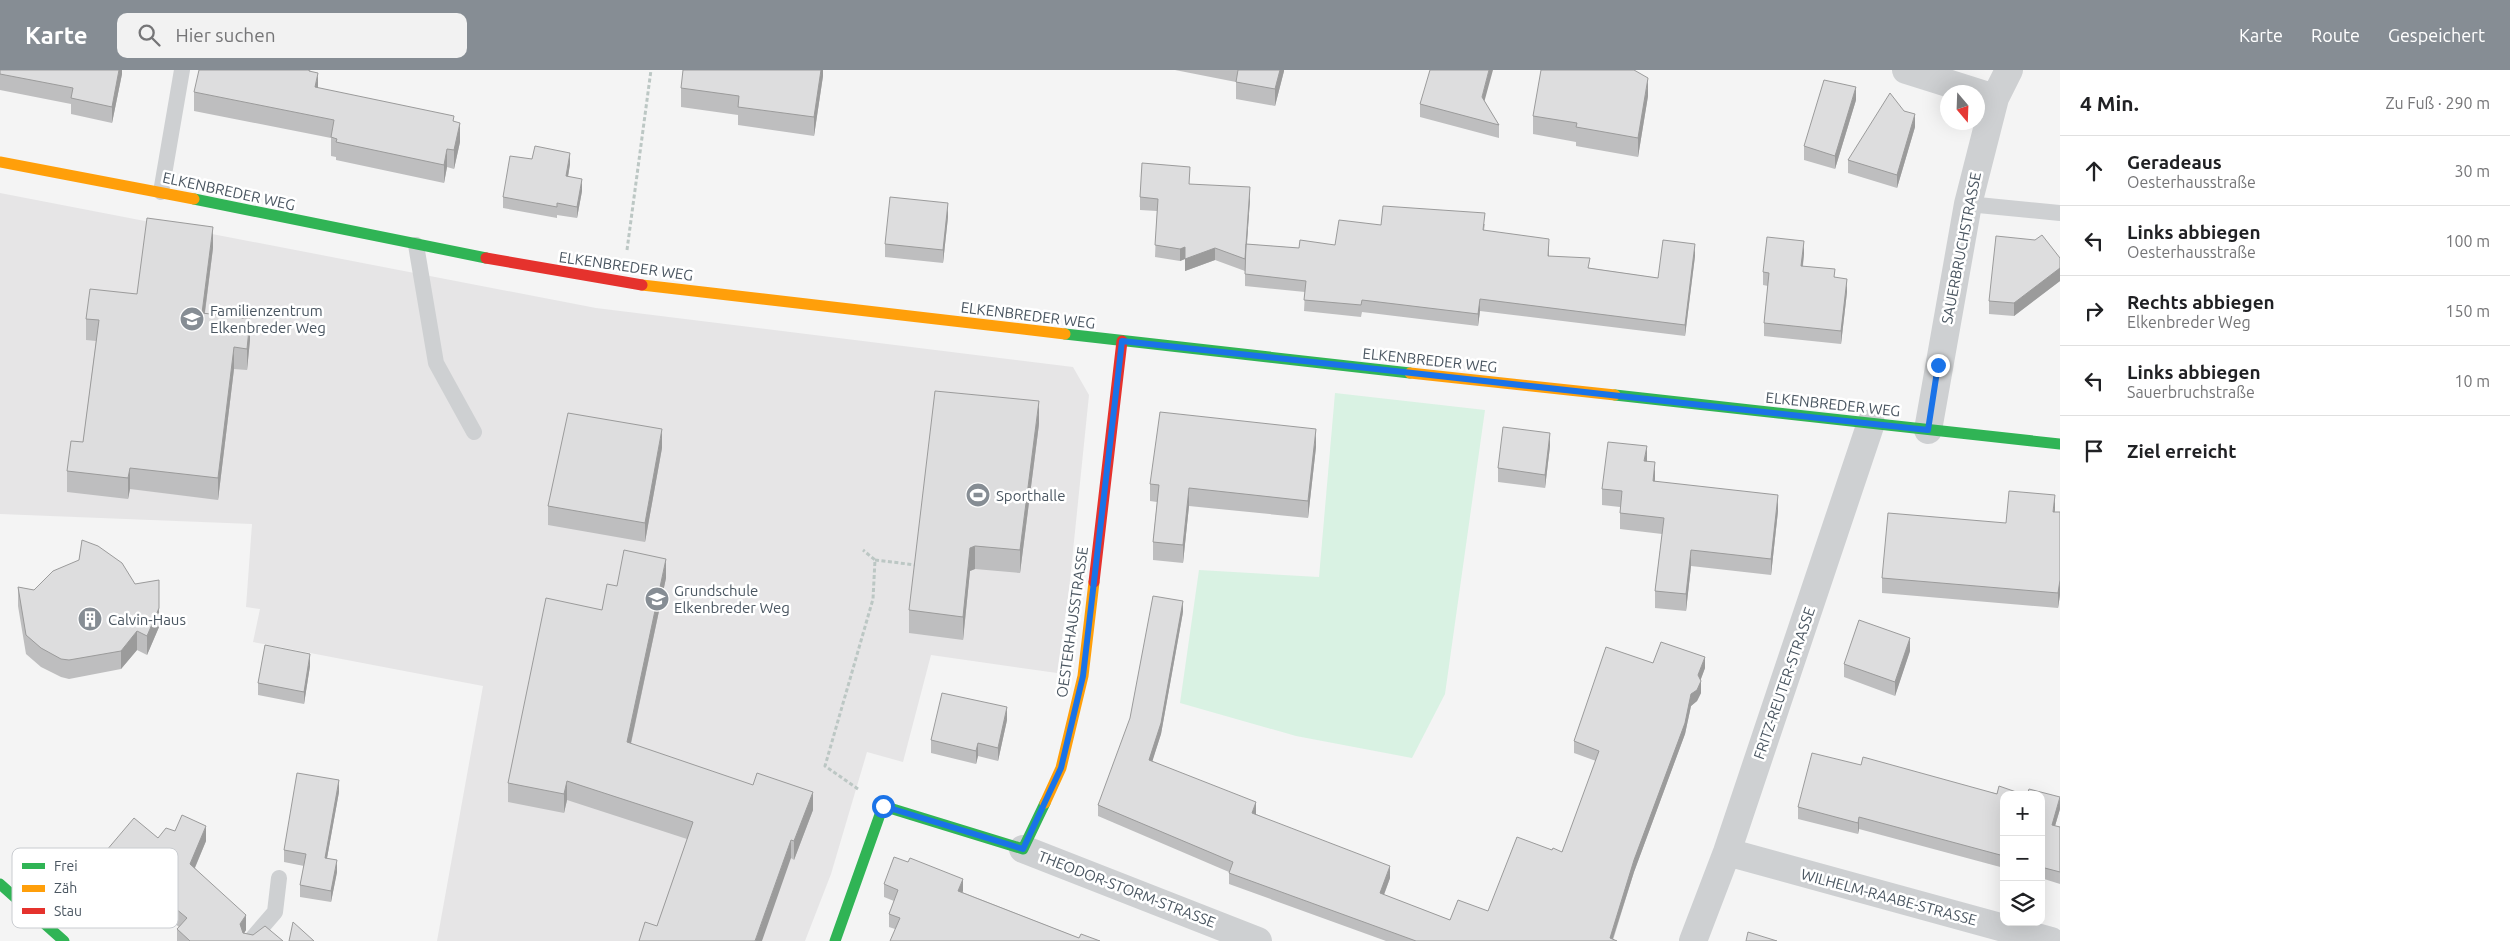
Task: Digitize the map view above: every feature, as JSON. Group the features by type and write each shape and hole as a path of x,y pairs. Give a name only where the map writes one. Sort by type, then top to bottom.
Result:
{"street":[{"path":"1906,70 1995,98"},
{"name":"SAUERBRUCHSTRASSE","path":"1928,430 1968,204 1995,98 2009,70"},
{"name":"ELKENBREDER WEG","path":"0,162 161,192 416,245 622,284 2060,444"},
{"name":"OESTERHAUSSTRASSE","path":"1023,849 1061,768 1083,676 1122,341"},
{"name":"FRITZ-REUTER-STRASSE","path":"1693,941 1727,852 1871,424"},
{"path":"835,941 883,806 1023,849"},
{"name":"THEODOR-STORM-STRASSE","path":"1023,849 1258,941"},
{"name":"WILHELM-RAABE-STRASSE","path":"1727,852 2051,941"},
{"path":"0,884 12,895"},
{"path":"49,928 64,941"}],"lane":[{"path":"161,192 182,70"},
{"path":"1968,204 2060,213"},
{"path":"416,245 436,363 474,432"},
{"path":"250,941 275,912 279,878"}],"path":[{"path":"622,284 651,70"},
{"path":"862,550 875,560 917,565"},
{"path":"875,560 873,599 825,766 883,806"}],"shaded area":[{"name":"Grundschule Elkenbreder Weg","path":"0,193 596,308 1073,367 1089,395 1069,590 1057,673 931,655 903,762 867,752 831,874 805,941 437,941 483,686 253,642 260,609 246,607 252,524 0,514"}],"green space":[{"path":"1335,393 1485,410 1445,694 1412,758 1296,736 1180,703 1199,570 1319,577"}],"building":[{"path":"0,70 119,70 112,107 71,98 73,88 0,74"},
{"path":"199,70 309,70 318,73 315,87 454,116 453,121 460,123 454,150 447,149 444,165 336,142 337,139 331,137 334,120 194,92"},
{"path":"683,70 821,70 814,117 738,107 739,96 681,88"},
{"path":"1238,70 1280,70 1275,89 1236,82"},
{"path":"1430,70 1489,70 1482,97 1499,125 1420,104"},
{"path":"1541,70 1634,70 1648,78 1638,138 1576,127 1577,123 1533,116"},
{"path":"1824,80 1856,87 1835,156 1804,146"},
{"path":"1890,93 1904,111 1915,114 1897,175 1848,160"},
{"path":"535,146 570,153 566,176 582,179 577,207 557,203 557,207 503,197 510,156 532,159"},
{"path":"1142,163 1190,167 1189,184 1250,187 1245,259 1215,248 1185,259 1185,247 1180,249 1155,245 1158,199 1140,197"},
{"path":"890,197 948,203 943,250 885,244"},
{"path":"1383,206 1485,213 1483,230 1549,239 1548,256 1590,258 1588,268 1658,278 1663,240 1695,244 1685,325 1480,299 1478,314 1362,300 1361,305 1304,300 1306,281 1245,274 1246,244 1299,248 1300,240 1335,245 1339,220 1381,225"},
{"path":"147,218 213,227 202,313 250,319 247,349 234,347 218,478 130,468 128,478 67,471 71,441 83,442 99,320 86,319 90,289 137,294"},
{"path":"2042,235 2060,258 2060,268 2014,303 1989,301 1996,236 2035,240"},
{"path":"1767,237 1804,241 1801,266 1835,269 1834,277 1847,279 1841,331 1764,323 1769,273 1763,272"},
{"name":"Sporthalle","path":"935,391 1039,401 1020,550 975,546 970,548 963,617 909,610"},
{"path":"1160,412 1316,429 1308,501 1189,488 1183,545 1153,542 1159,485 1150,484"},
{"path":"568,413 662,429 645,523 548,506"},
{"path":"1503,427 1550,433 1545,475 1498,468"},
{"path":"1608,442 1647,446 1644,461 1655,462 1653,481 1778,495 1771,559 1691,550 1686,594 1655,591 1664,518 1620,513 1622,491 1602,489"},
{"path":"2009,491 2055,495 2053,512 2060,512 2060,580 2058,593 1882,578 1888,513 2006,523"},
{"name":"Calvin-Haus","path":"82,540 98,546 122,563 135,584 159,580 159,608 147,636 137,631 121,651 69,660 61,659 41,648 26,635 18,587 34,590 53,571 79,560"},
{"path":"624,550 666,559 627,742 753,785 757,773 813,792 794,841 791,840 755,941 639,941 645,922 657,926 693,822 567,781 564,794 508,783 546,598 602,610 607,584 617,586"},
{"path":"1153,596 1183,601 1161,723 1149,760 1256,802 1252,813 1390,866 1380,893 1450,920 1458,900 1488,911 1517,837 1562,852 1599,751 1574,741 1606,647 1653,663 1661,642 1705,657 1698,675 1701,681 1697,690 1691,694 1685,723 1634,860 1610,938 1617,941 1416,941 1229,873 1233,862 1098,805 1130,718"},
{"path":"1859,620 1910,638 1895,682 1844,664"},
{"path":"265,645 310,654 304,692 258,683"},
{"path":"942,693 1007,707 998,748 978,743 976,751 931,740"},
{"path":"1812,753 1861,765 1863,757 1997,794 1999,786 2013,791 2000,791 2000,855 1859,817 1858,823 1798,807"},
{"path":"297,773 339,780 325,858 337,860 331,891 300,885 306,854 284,850"},
{"path":"2045,793 2060,797 2052,825 2060,827 2060,872 2045,868"},
{"path":"182,815 206,826 190,864 246,915 240,924 243,933 253,935 265,926 283,941 190,941 177,929 187,918 178,911 178,848 109,848 134,818 158,838 166,828 175,831"},
{"path":"894,857 908,862 910,858 963,879 958,891 1079,938 1081,934 1100,941 890,941 900,918 889,914 898,890 884,884"},
{"path":"293,922 314,941 289,941"},
{"path":"1748,932 1777,941 1746,941"}],"traffic: fast":[{"path":"194,199 486,258"},
{"path":"1065,334 1410,373"},
{"path":"1615,395 2060,444"},
{"path":"835,941 883,806 1023,849 1045,803"},
{"path":"0,884 12,895"},
{"path":"49,928 64,941"}],"traffic: slow":[{"path":"0,162 194,199"},
{"path":"642,285 1065,334"},
{"path":"1410,373 1615,395"},
{"path":"1045,803 1061,768 1083,676 1094,582"}],"traffic: jam":[{"path":"486,258 642,285"},
{"path":"1094,582 1122,341"}],"place":[{"name":"Familienzentrum Elkenbreder Weg","path":"192,319"},
{"name":"Sporthalle","path":"978,495"},
{"name":"Grundschule Elkenbreder Weg","path":"657,599"},
{"name":"Calvin-Haus","path":"90,619"}],"route":[{"path":"883,806 1023,849 1061,768 1083,676 1122,341 1928,430 1938,365"}]}
